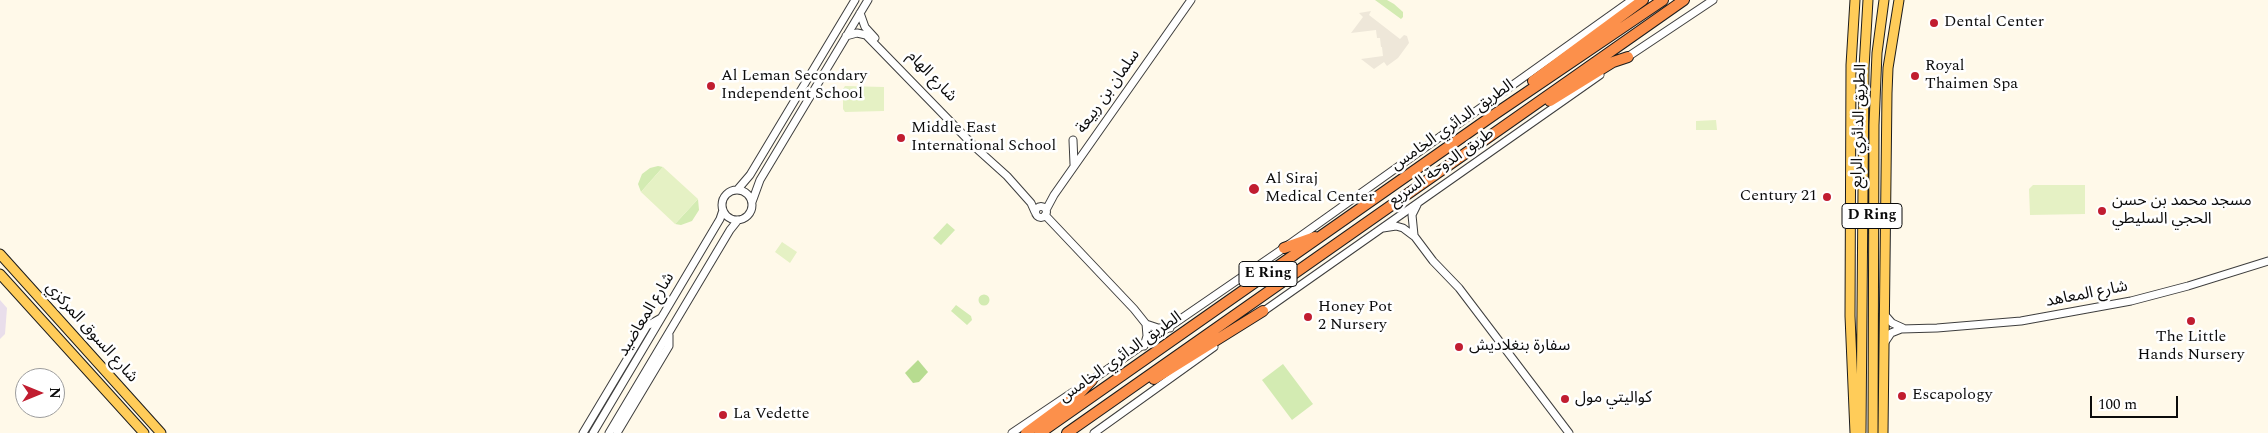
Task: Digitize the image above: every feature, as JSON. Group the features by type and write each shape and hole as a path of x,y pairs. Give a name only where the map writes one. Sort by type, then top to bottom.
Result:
{"highway":[{"path":"1494,114 1508,99 1643,0"},
{"name":"الطريق الدائري الخامس","path":"1040,433 1494,114 1663,0"},
{"name":"الطريق الدائري الخامس","path":"1067,433 1684,0"},
{"path":"1502,126 1521,119 1613,62 1628,57"},
{"path":"1284,248 1330,231"},
{"path":"1099,410 1148,383 1263,311"},
{"path":"1026,433 1079,394 1092,380"}],"main road":[{"name":"الطريق الدائري الرابع","path":"1854,0 1851,65 1850,316 1855,433"},
{"name":"الطريق الدائري الرابع","path":"1860,433 1863,92 1868,0"},
{"name":"الطريق الدائري الرابع","path":"1873,433 1874,134 1877,53 1884,0"},
{"name":"الطريق الدائري الرابع","path":"1884,428 1887,93 1888,68 1899,0"},
{"name":"شارع السوق المركزي","path":"0,254 161,433"},
{"name":"شارع السوق المركزي","path":"0,274 144,433"}],"street":[{"path":"855,0 750,176 738,189 726,194 722,202 723,210 729,218 738,220 748,216 760,180 868,0"},
{"name":"سلمان بن ربيعة","path":"1041,211 1050,202 1191,0"},
{"name":"طريق الدوحة السريع","path":"1012,433 1170,328 1632,0"},
{"name":"طريق الدوحة السريع","path":"1094,433 1524,127 1713,0"},
{"name":"شارع الهام","path":"860,13 869,31 986,156"},
{"name":"شارع الهام","path":"846,36 857,33 866,35 1041,211 1146,324"},
{"path":"1073,140 1074,165"},
{"path":"738,189 747,193 752,202"},
{"path":"1415,238 1412,230 1412,215 1419,202"},
{"name":"شارع المعاضيد","path":"592,433 720,219 723,210"},
{"name":"شارع المعاضيد","path":"609,433 730,230 738,220"},
{"path":"1381,228 1388,226 1403,228 1415,238 1458,288 1569,433"},
{"name":"شارع المعاهد","path":"1906,328 1937,328 2021,321 2094,309 2178,289 2268,261"},
{"path":"1885,315 1895,325 1906,328"},
{"path":"582,433 648,326 661,318"},
{"path":"1144,346 1148,336 1146,324 1158,328 1170,328"},
{"path":"1885,342 1895,331 1906,328"},
{"path":"617,433 669,346 670,332"},
{"path":"602,400 604,414"}],"shaded area":[{"path":"1371,11 1369,15 1400,39 1404,35 1407,36 1409,43 1398,58 1387,66 1384,62 1374,69 1361,59 1383,56 1380,38 1377,38 1376,30 1351,33 1363,17 1359,13"},
{"path":"0,300 7,308 5,334 0,339"}],"green space":[{"path":"1375,0 1387,0 1394,4 1403,12 1403,17 1401,19"},
{"path":"845,86 884,87 884,111 845,112 843,109 843,89"},
{"path":"1716,120 1717,130 1696,130 1696,121"},
{"path":"663,167 641,192 638,184 642,174 650,168"},
{"path":"663,167 698,199 675,224 641,192"},
{"path":"2033,185 2085,185 2085,214 2030,215 2029,189"},
{"path":"698,199 699,210 692,221 681,225 675,224"},
{"path":"947,223 955,230 941,245 933,238"},
{"path":"782,242 797,252 790,263 775,252"},
{"path":"984,294 990,300 984,306 978,300"},
{"path":"956,305 971,316 972,320 967,325 951,311"},
{"path":"918,360 928,372 919,382 913,383 905,373"},
{"path":"1283,364 1313,404 1292,420 1262,380"}],"place":[{"name":"Dental Center","path":"1934,23"},
{"name":"Royal Thaimen Spa","path":"1915,76"},
{"name":"Al Leman Secondary Independent School","path":"711,86"},
{"name":"Middle East International School","path":"901,138"},
{"name":"Al Siraj Medical Center","path":"1254,189"},
{"name":"Century 21","path":"1827,197"},
{"name":"مسجد محمد بن حسن الحجي السليطي","path":"2102,211"},
{"name":"Honey Pot 2 Nursery","path":"1308,317"},
{"name":"The Little Hands Nursery","path":"2191,321"},
{"name":"سفارة بنغلاديش","path":"1459,347"},
{"name":"Escapology","path":"1902,396"},
{"name":"كواليتي مول","path":"1565,399"},
{"name":"La Vedette","path":"723,415"}]}
